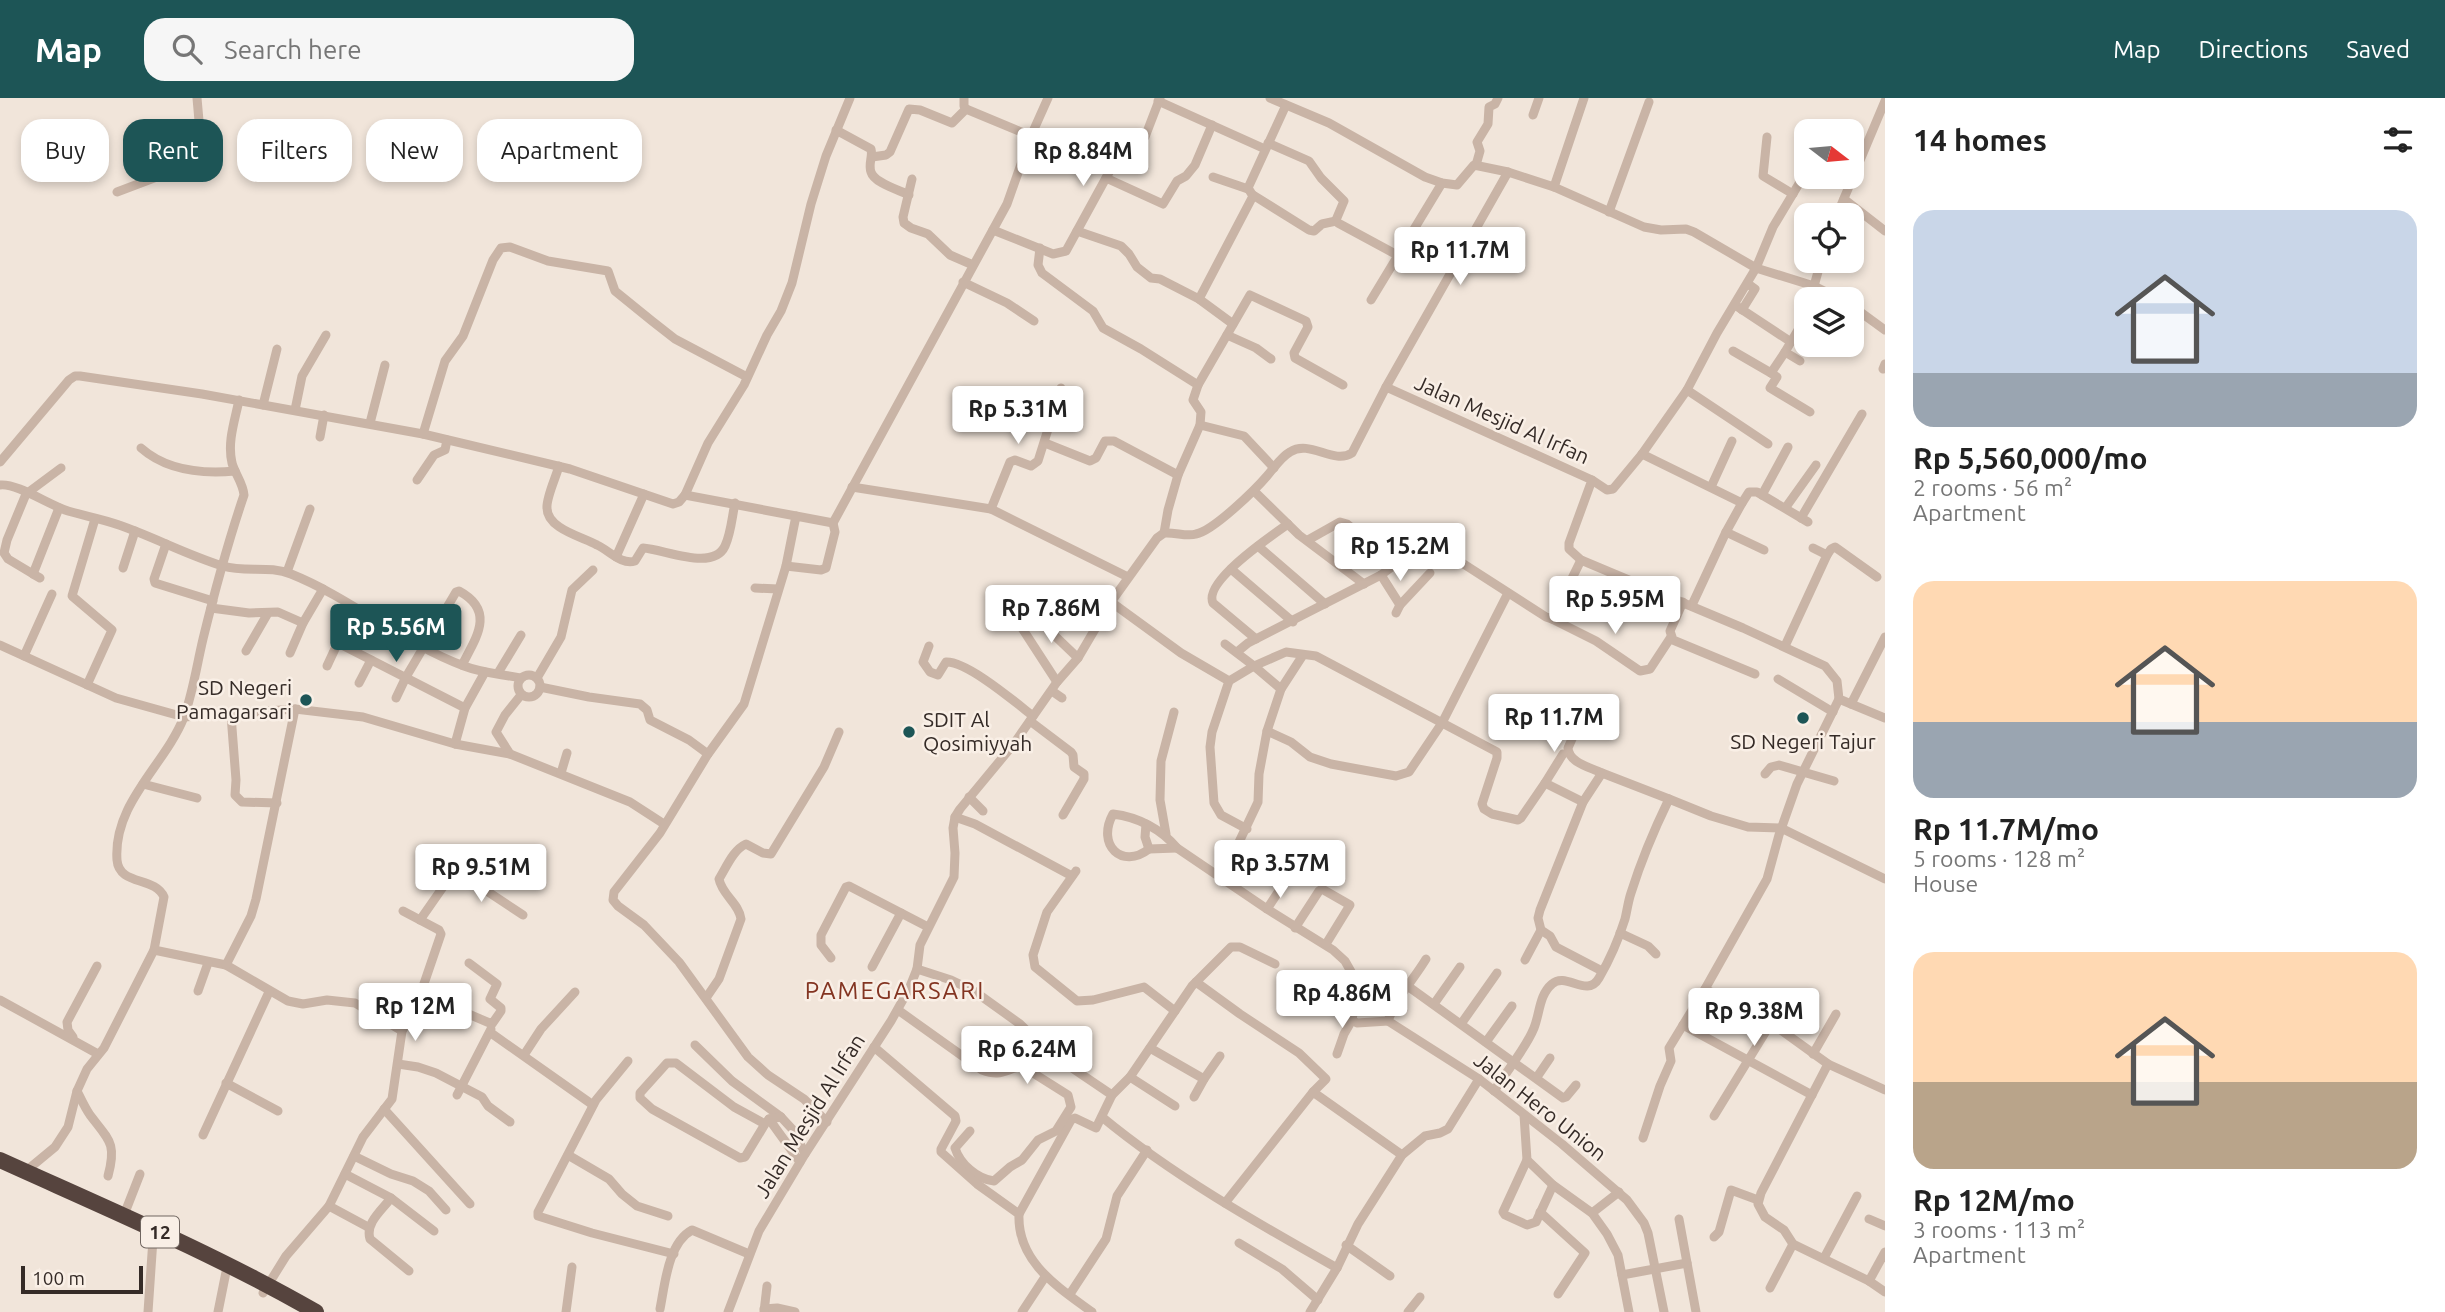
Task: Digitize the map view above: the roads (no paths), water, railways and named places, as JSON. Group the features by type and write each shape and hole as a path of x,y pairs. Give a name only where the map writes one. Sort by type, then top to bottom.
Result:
{"highway":[{"name":"12","path":"0,1160 26,1171 153,1239 226,1270 308,1311"},
{"name":"12","path":"0,1170 124,1215 226,1270"}],"street":[{"path":"117,192 201,158 197,98"},
{"path":"0,462 38,415 75,376 239,400 423,433 559,466 673,503 679,502 685,495 708,443 747,377 781,311 792,283 811,204 850,98"},
{"path":"964,98 966,109 1031,136"},
{"path":"786,566 821,570 826,568 835,532 833,523 1007,204 1031,136 1048,98"},
{"path":"1270,98 1329,123 1425,177 1442,183 1457,185 1472,166 1476,165 1508,172 1554,187 1653,229 1686,229 1694,232 1756,268 1814,286 1818,273"},
{"path":"1476,165 1480,151 1477,142 1488,124 1489,107 1495,104 1498,98"},
{"path":"1533,115 1539,98"},
{"path":"1554,187 1584,98"},
{"path":"993,230 1053,254 1066,251 1124,145 1132,139 1145,137 1159,99 1212,125 1309,161 1321,178 1344,201 1336,221"},
{"path":"1842,203 1885,101"},
{"path":"1609,212 1649,102"},
{"path":"1199,299 1251,192 1267,146 1286,105"},
{"path":"872,157 890,152 909,109 920,110 952,123 966,109"},
{"path":"1106,178 1163,204 1177,181 1186,176 1195,165 1212,125"},
{"path":"836,130 870,147 873,151 870,168 875,178 909,195"},
{"path":"1767,137 1763,176 1793,194"},
{"path":"1386,387 1508,172"},
{"path":"1213,177 1251,192 1311,231 1324,223 1336,221 1399,256"},
{"path":"912,179 904,223 911,229 928,234 955,258 973,265"},
{"path":"1371,300 1442,183"},
{"name":"Jalan Mesjid Al Irfan","path":"1164,533 1194,535 1205,531 1254,491 1287,453 1296,449 1305,448 1347,457 1352,453 1386,387 1607,489 1613,489 1642,454 1687,390 1738,307 1773,227 1796,189"},
{"path":"1844,199 1885,231"},
{"path":"1077,231 1121,246 1137,267 1151,278 1160,279 1199,299 1233,324"},
{"path":"423,433 445,361 463,336 493,260 501,248 510,247 548,261 608,271 615,291 675,339 747,377"},
{"path":"1040,248 1038,265 1042,273 1093,311 1103,328 1198,385"},
{"path":"963,282 1007,303 1034,321"},
{"path":"1175,1011 1144,987 1077,1002 1035,967 1033,955 1047,912 1074,874 975,824 955,817 1078,658 1128,577 1157,538 1164,533 1178,475 1200,425 1200,412 1193,400 1198,385 1250,295 1306,321 1308,327 1294,353 1295,358 1343,385"},
{"path":"1738,307 1791,342"},
{"path":"1864,315 1885,330"},
{"path":"295,410 302,376 326,335"},
{"path":"1227,335 1256,348 1271,359"},
{"path":"1771,373 1794,337"},
{"path":"263,405 277,349"},
{"path":"1733,351 1777,377 1770,388 1810,412"},
{"path":"1785,352 1800,361"},
{"path":"370,423 385,365"},
{"path":"991,509 1009,464 1015,460 1031,466 1035,464 1045,443 1061,388"},
{"path":"1687,390 1768,443"},
{"path":"26,1171 62,1138 87,1069 104,1048 154,950 163,897 160,890 150,883 128,878 122,872 117,862 119,841 127,810 184,718 212,604 244,495 230,446 239,400"},
{"path":"1692,605 1742,503 1753,491 1805,520 1862,414"},
{"path":"320,437 324,415"},
{"path":"1200,425 1244,436 1274,468"},
{"path":"417,480 434,455 445,450 447,440"},
{"path":"1045,443 1090,461 1097,458 1105,441 1114,441 1178,475"},
{"path":"1711,486 1732,441"},
{"path":"1762,495 1788,447"},
{"path":"141,448 152,458 169,466 194,472 235,471"},
{"path":"1642,454 1742,503"},
{"path":"1786,508 1816,465"},
{"path":"559,466 546,509 556,524 604,548 616,557 633,563 643,548 697,559 708,559 719,554 724,548 735,503"},
{"path":"59,508 37,576 4,553 26,494 61,468"},
{"name":"Jalan Mesjid Al Irfan","path":"1581,560 1572,553 1569,543 1592,480"},
{"path":"0,485 10,485 59,508 135,531 224,566 287,572 462,665 485,673 520,678 531,675 538,683 589,697 640,704 647,710 650,720 689,740 708,754"},
{"path":"852,487 991,509 1128,577"},
{"path":"1254,491 1288,524 1364,584"},
{"path":"616,557 644,494"},
{"path":"685,495 833,523"},
{"path":"287,572 310,509"},
{"path":"796,516 786,566 744,704 708,754 642,858 614,892 613,900 663,942 748,1057 768,1075 804,1099 827,1122"},
{"path":"87,685 112,631 72,596 95,519"},
{"path":"1237,652 1256,639 1293,622 1393,566 1393,562 1347,524 1340,522 1308,540"},
{"path":"1256,639 1210,600 1214,588 1231,569 1288,524"},
{"path":"123,568 135,531"},
{"path":"1726,532 1764,550"},
{"path":"166,544 155,583 212,604 268,613 278,612 303,622"},
{"path":"1258,546 1325,604"},
{"path":"1785,646 1831,549 1835,547 1877,577"},
{"path":"1813,548 1827,555"},
{"path":"1445,552 1546,617 1596,641 1640,671 1650,669 1671,637"},
{"path":"1552,619 1581,560 1785,646 1830,671 1837,681 1839,699 1802,773 1782,828 1768,879 1669,1048 1671,1061 1643,1138"},
{"path":"1231,569 1293,622"},
{"path":"521,695 533,697 561,637 572,590 593,570"},
{"path":"1381,575 1398,609 1430,573"},
{"path":"755,587 778,589"},
{"path":"290,653 303,622 323,589"},
{"path":"396,698 456,592 463,593 481,616 481,625 462,665"},
{"path":"1267,731 1291,742 1310,757 1367,772 1401,776 1409,772 1442,723 1508,593"},
{"path":"24,656 52,594"},
{"path":"1683,601 1670,631 1671,637 1676,642 1755,674"},
{"path":"1111,602 1181,653 1229,681"},
{"path":"327,666 354,608"},
{"path":"246,652 268,613"},
{"path":"1032,614 1078,658"},
{"path":"1020,625 1057,682"},
{"path":"498,673 521,635"},
{"path":"1851,704 1885,637"},
{"path":"338,643 465,708"},
{"path":"1224,644 1281,689"},
{"path":"0,645 116,698 184,718 295,709 363,717 455,744 510,754 630,802 664,824"},
{"path":"929,646 923,662 930,672 938,675 946,662 958,664 1000,690 1071,751 1074,767 1084,774 1084,779 1063,815"},
{"path":"1247,829 1221,815 1216,809 1210,747 1212,732 1229,681 1286,652 1323,658 1497,752 1482,804 1484,809 1492,814 1513,820 1521,818 1563,754"},
{"path":"1222,878 1258,802 1259,774 1267,731 1281,689 1303,655"},
{"path":"359,682 371,660"},
{"path":"455,744 465,708 485,673"},
{"path":"520,678 517,685 521,695"},
{"path":"1778,680 1833,712"},
{"path":"1052,691 1062,698"},
{"path":"510,754 496,732 521,695"},
{"path":"1839,699 1885,718"},
{"path":"1586,707 1568,748 1573,759 1711,816 1748,827 1782,828 1885,879"},
{"path":"226,965 251,916 256,899 295,709"},
{"path":"1166,834 1160,800 1161,761 1174,712"},
{"path":"231,715 236,780 234,795 242,802 277,803"},
{"path":"706,998 719,979 741,919 740,910 721,888 719,879 743,844 771,855 824,767 839,732"},
{"path":"561,774 567,753"},
{"path":"1765,774 1776,765 1834,781"},
{"path":"1602,773 1583,802 1538,918 1541,930 1563,953 1602,971"},
{"path":"1545,783 1583,802"},
{"path":"143,784 197,798"},
{"path":"969,797 983,810"},
{"path":"1494,1091 1534,1029 1538,1008 1554,981 1561,980 1589,987 1595,984 1620,933 1639,867 1669,799"},
{"path":"1177,848 1149,849 1141,855 1124,856 1107,843 1106,832 1113,814 1146,824 1166,834 1177,848 1295,928 1326,944 1340,955 1358,984 1393,1005"},
{"name":"Jalan Mesjid Al Irfan","path":"728,1312 760,1231 802,1158 898,1010 917,969 920,945 954,877 955,817"},
{"path":"1146,824 1145,837 1149,849"},
{"path":"1267,909 1302,856"},
{"path":"420,920 464,857"},
{"path":"455,870 523,915"},
{"path":"831,958 821,945 821,935 846,887 851,887 928,927"},
{"path":"1295,928 1322,889 1350,905 1326,944"},
{"path":"266,1289 286,1256 329,1206 363,1137 394,1094 402,1031 415,1010 441,934 439,930 403,911"},
{"path":"872,967 901,913"},
{"path":"1525,960 1541,930"},
{"path":"1620,933 1648,946 1656,954"},
{"path":"1092,1312 1045,1277 1034,1263 1022,1241 1019,1214 1071,1120 1075,1118 1095,1129 1112,1095 1130,1077 1196,982 1234,946 1275,964"},
{"path":"154,950 226,965 288,1001 303,1003 327,1000 355,1003 402,1031"},
{"path":"1352,1020 1357,1023 1388,1021 1393,1005 1409,987 1426,959"},
{"path":"198,991 208,962"},
{"path":"459,1091 501,1011 490,999 496,984 469,963"},
{"path":"74,1039 68,1030 67,1022 97,966"},
{"path":"1434,1004 1460,967"},
{"path":"917,969 974,991 1014,1019 1051,1053 1112,1095"},
{"path":"1461,1024 1497,973"},
{"path":"1196,982 1300,1053 1325,1076 1325,1082 1313,1092 1225,1203"},
{"path":"1337,1054 1346,1028 1352,1020 1358,984"},
{"path":"1409,987 1565,1098 1576,1085"},
{"path":"1705,989 1771,1023 1828,1064 1885,1090"},
{"path":"203,1135 269,992"},
{"path":"524,1055 541,1029 575,992"},
{"path":"0,1000 98,1054"},
{"path":"418,1002 441,1011 459,1010 491,1028 593,1105"},
{"path":"1486,1042 1512,1006"},
{"path":"898,1010 982,1070 993,1074 1022,1066 1068,1096 1070,1101 1071,1107 1056,1131 1038,1140 1022,1160 995,1181 984,1180 958,1159 956,1148 970,1131"},
{"path":"1813,1054 1836,1014"},
{"name":"Jalan Hero Union","path":"1388,1021 1479,1079 1619,1192 1644,1223 1664,1312"},
{"path":"1714,1116 1771,1023"},
{"path":"1683,1026 1812,1095"},
{"path":"695,1045 732,1081 780,1117 794,1131 802,1158"},
{"path":"874,1047 956,1118 940,1149 942,1152 976,1184 1019,1214"},
{"path":"1150,1048 1205,1079"},
{"path":"1194,1097 1220,1056"},
{"path":"1537,1077 1550,1058"},
{"path":"628,1061 598,1096 538,1212 539,1217 674,1254"},
{"path":"780,1117 767,1122 742,1159 652,1109 640,1098 639,1093 667,1063 673,1062 734,1107 767,1122 802,1158"},
{"path":"398,1064 418,1067 459,1091 482,1097 488,1106 510,1122"},
{"path":"1828,1064 1758,1200 1761,1212 1784,1230 1793,1244 1825,1258 1885,1292"},
{"path":"1130,1077 1175,1106"},
{"path":"1310,1312 1346,1245 1402,1155 1425,1136 1448,1129 1479,1079"},
{"path":"226,1083 278,1111"},
{"path":"77,1091 112,1146 113,1156 108,1175"},
{"path":"1313,1092 1402,1155"},
{"path":"384,1109 470,1204"},
{"path":"1524,1115 1527,1160 1503,1212 1527,1225 1536,1222 1553,1185"},
{"path":"1102,1117 1123,1135 1225,1203 1336,1268"},
{"path":"1070,1294 1107,1239 1117,1196 1147,1150"},
{"path":"568,1155 609,1178 622,1194 637,1206 668,1216"},
{"path":"354,1157 420,1185 446,1210"},
{"path":"1527,1160 1553,1185 1592,1213 1614,1245 1629,1312"},
{"path":"124,1215 140,1174"},
{"path":"345,1174 391,1198 434,1231"},
{"path":"1714,1237 1719,1231 1731,1190 1758,1200"},
{"path":"1592,1213 1619,1192"},
{"path":"1825,1258 1857,1195"},
{"path":"391,1198 368,1227 370,1239 410,1271"},
{"path":"329,1206 368,1227"},
{"path":"1540,1212 1585,1253 1558,1294"},
{"path":"1679,1219 1696,1312"},
{"path":"1870,1219 1885,1226"},
{"path":"660,1309 674,1254 682,1237 692,1230 749,1254"},
{"path":"148,1312 153,1239"},
{"path":"1239,1243 1282,1269 1318,1300"},
{"path":"1770,1288 1793,1244"},
{"path":"1346,1245 1390,1276"},
{"path":"1869,1281 1885,1252"},
{"path":"1622,1275 1687,1263"},
{"path":"566,1312 572,1267"},
{"path":"218,1312 226,1270"},
{"path":"1022,1312 1045,1277"},
{"path":"767,1286 764,1310 777,1308 795,1312"},
{"path":"1408,1312 1420,1297"}],"place":[{"name":"SD Negeri Pamagarsari","path":"306,700"},
{"name":"SD Negeri Tajur","path":"1803,718"},
{"name":"SDIT Al Qosimiyyah","path":"909,732"}],"district":[{"name":"PAMEGARSARI","path":"895,991"}]}
